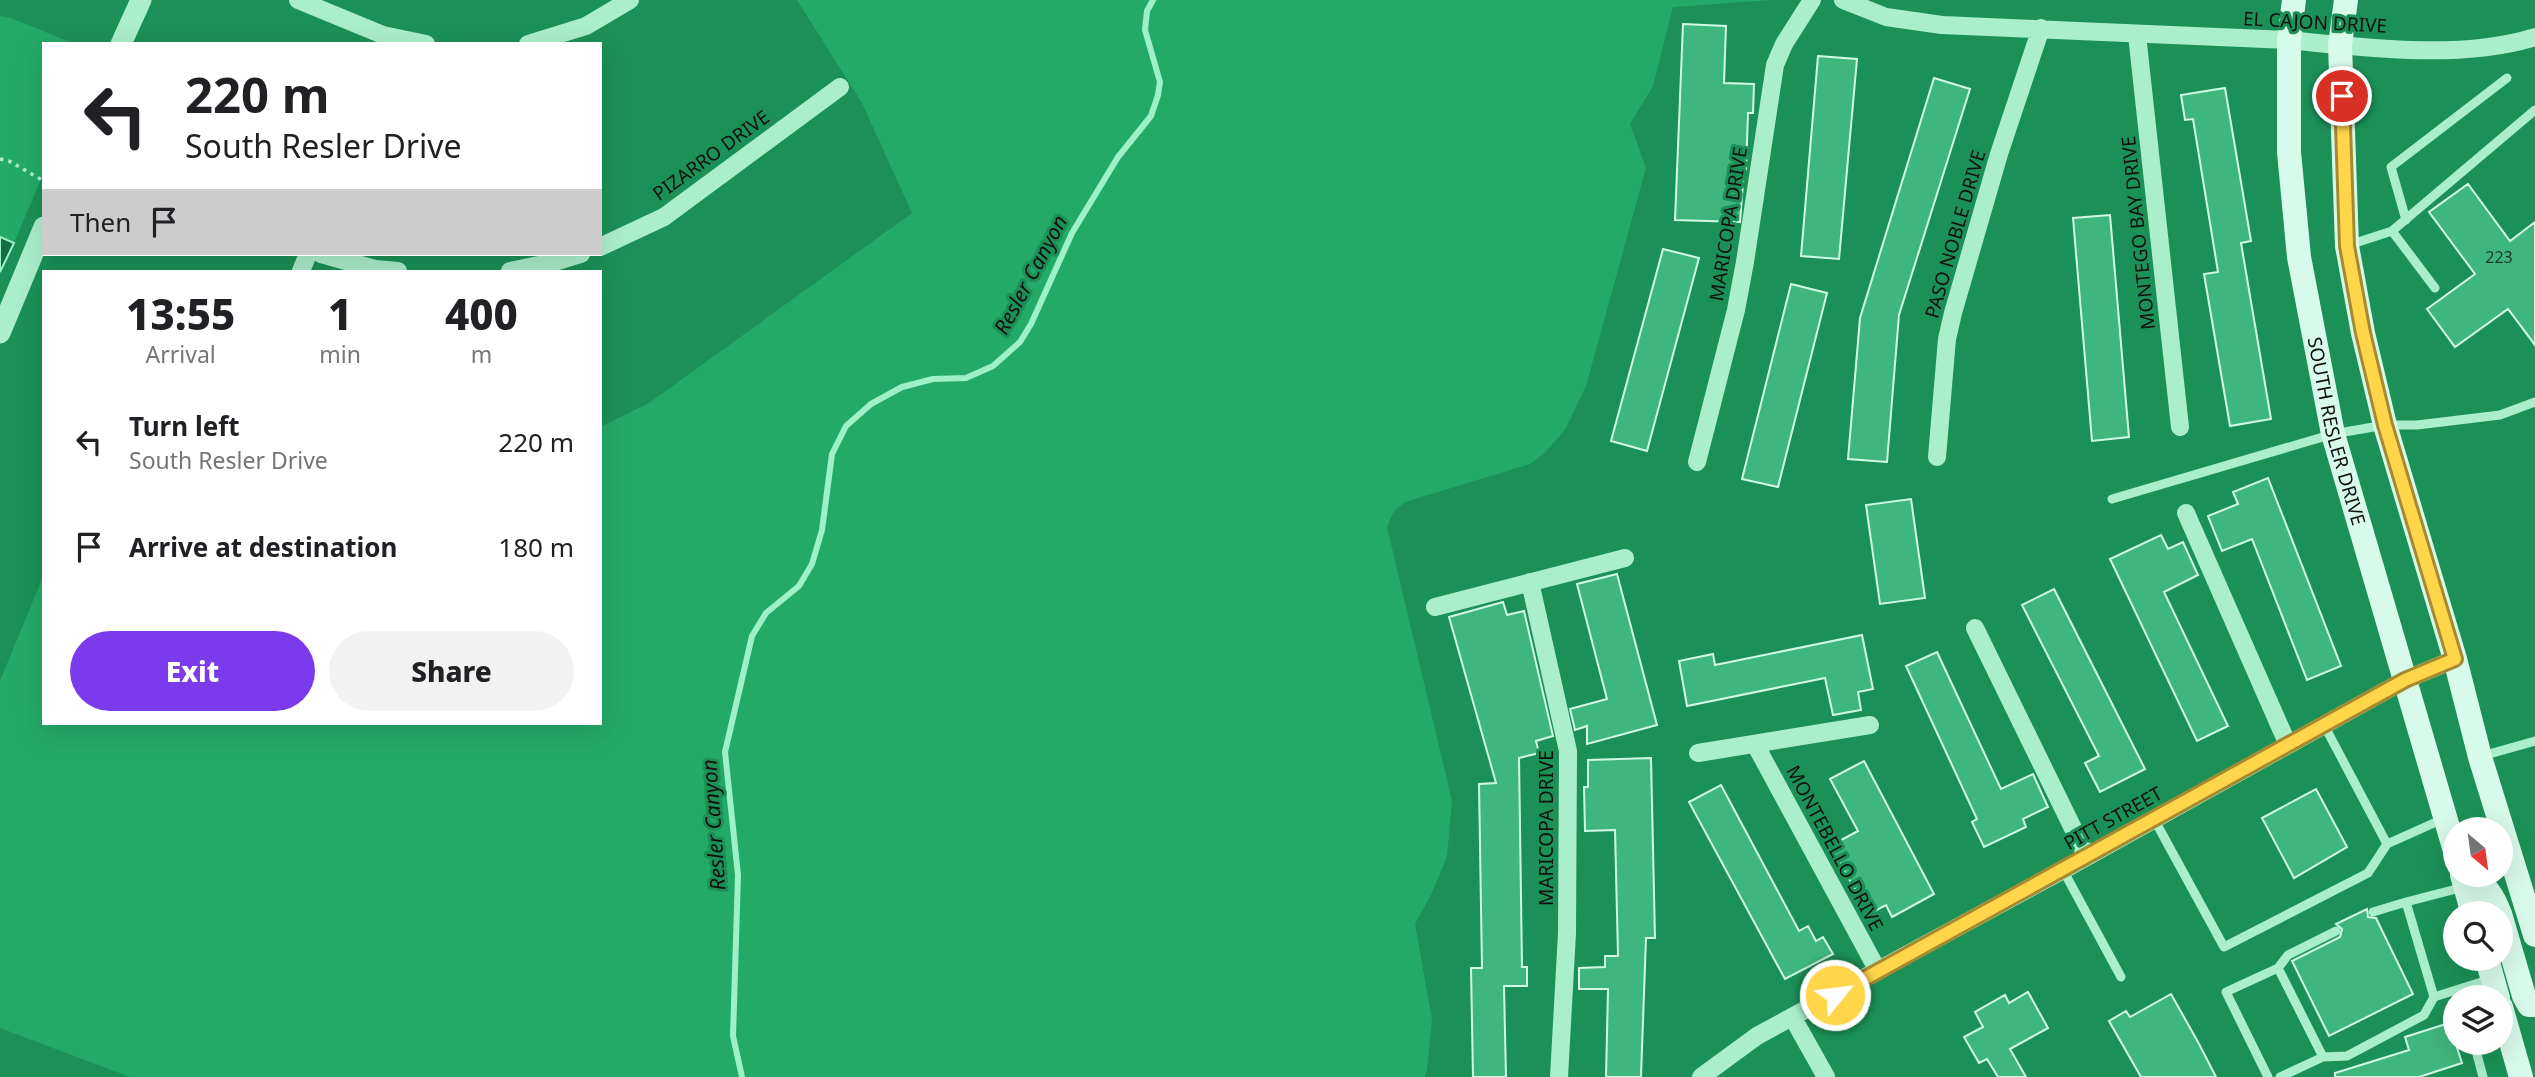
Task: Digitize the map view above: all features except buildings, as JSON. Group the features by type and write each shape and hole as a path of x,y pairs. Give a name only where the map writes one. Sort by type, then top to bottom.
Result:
{"main road":[{"name":"SOUTH RESLER DRIVE","path":"2294,0 2289,40 2290,152 2299,257 2333,434 2446,817"},
{"path":"2346,0 2340,45 2347,246 2363,333 2385,425 2455,659 2480,757 2535,935"},
{"path":"2513,959 2524,996 2529,1005 2535,1005"},
{"path":"2513,1049 2521,1077"}],"street":[{"path":"122,42 141,0"},
{"path":"298,0 383,35 416,42"},
{"path":"534,42 586,26 630,0"},
{"name":"MARICOPA DRIVE","path":"1697,462 1736,310 1775,65 1784,44 1812,0"},
{"name":"EL CAJON DRIVE","path":"1843,0 1886,17 1916,23 2137,35 2289,40 2466,51 2497,47 2535,37"},
{"name":"PASO NOBLE DRIVE","path":"1937,457 1947,339 1953,313 1999,154 2041,28"},
{"name":"MONTEGO BAY DRIVE","path":"2137,35 2180,427"},
{"name":"PIZARRO DRIVE","path":"602,246 664,217 840,87"},
{"path":"0,333 42,232"},
{"path":"328,256 386,270"},
{"path":"515,270 574,256"},
{"path":"2186,513 2288,745"},
{"path":"1434,607 1625,558"},
{"name":"MARICOPA DRIVE","path":"1531,582 1568,751 1567,933 1559,1077"},
{"path":"1975,628 2087,857"},
{"name":"PITT STREET","path":"1700,1077 1757,1036 2405,680 2455,659"},
{"name":"MONTEBELLO DRIVE","path":"1698,753 1870,725"},
{"name":"MONTEBELLO DRIVE","path":"1755,744 1878,971"},
{"path":"1793,1018 1826,1077"}],"lane":[{"path":"2406,220 2391,167 2507,78"},
{"path":"2347,246 2392,232 2535,110"},
{"path":"2392,232 2435,288"},
{"path":"2112,499 2333,434 2385,425 2417,425 2500,415 2535,402"},
{"path":"2324,725 2387,844"},
{"path":"2480,757 2535,741"},
{"path":"2154,819 2224,947 2368,873 2387,844 2443,818"},
{"path":"2063,870 2121,977"},
{"path":"2373,912 2445,887"},
{"path":"2280,1077 2323,1057 2347,1056 2424,1016 2434,997 2406,902"},
{"path":"2268,1077 2225,992 2278,968 2288,955 2336,931"},
{"path":"2278,968 2323,1057"},
{"path":"2434,997 2443,997"},
{"path":"2477,1055 2483,1077"}],"path":[{"path":"0,159 9,161 42,180"}],"shaded area":[{"path":"797,0 1772,0 1673,7 1653,86 1630,124 1646,168 1586,386 1566,428 1546,452 1530,464 1405,502 1394,511 1387,527 1452,801 1447,857 1415,924 1432,1020 1425,1077 130,1077 0,1028 0,681 42,579 42,725 602,725 602,426 649,403 912,213 862,103"},
{"path":"0,16 70,42 42,42 42,177 14,243 0,237"},
{"path":"0,237 14,243 0,272"}],"waterway":[{"name":"Resler Canyon","path":"742,1077 733,1036 738,875 725,752 752,636 766,613 799,586 812,564 822,530 832,454 846,426 871,404 902,387 933,379 966,378 993,366 1020,342 1031,324 1072,233 1118,157 1151,116 1160,82 1145,30 1147,11 1153,0"}],"route":[{"path":"1835,995 2405,680 2455,659 2385,425 2363,333 2347,246 2342,96"}]}
